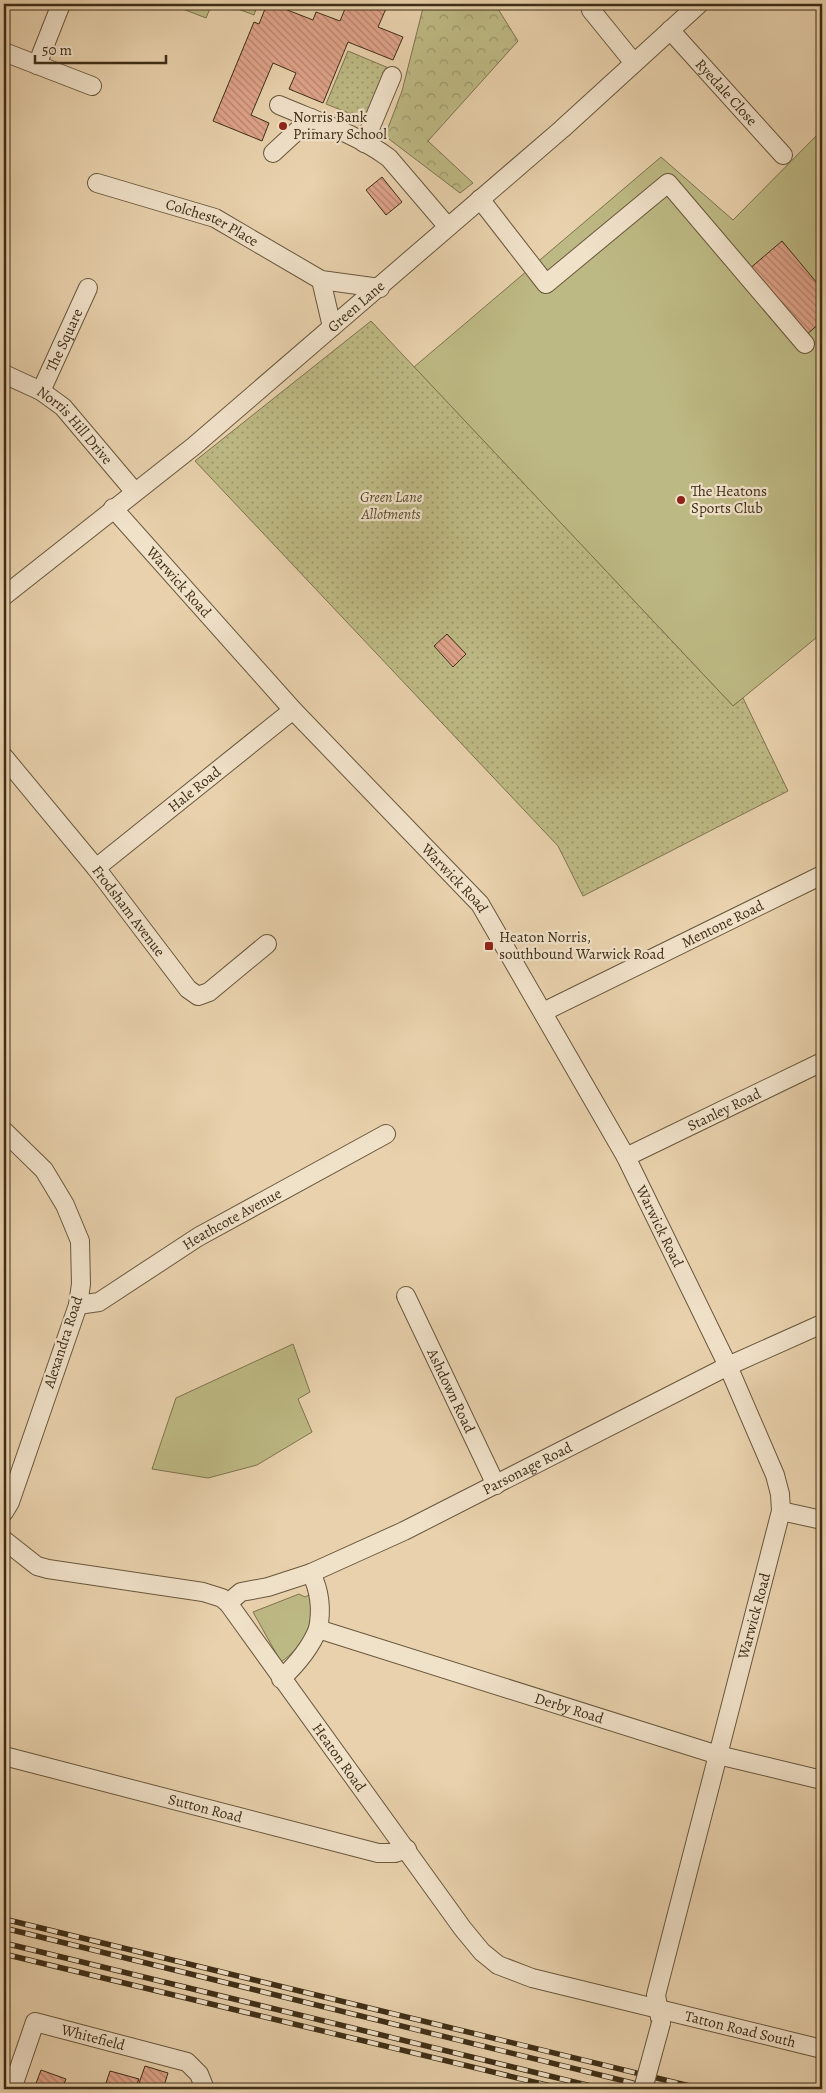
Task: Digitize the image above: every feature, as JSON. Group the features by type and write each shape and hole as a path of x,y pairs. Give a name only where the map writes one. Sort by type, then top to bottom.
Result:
{"street":[{"path":"37,65 60,4"},
{"path":"590,4 592,10 634,63"},
{"name":"Green Lane","path":"4,596 134,491 194,446 380,288 448,226 562,129 699,4"},
{"name":"Ryedale Close","path":"670,30 783,155"},
{"path":"4,52 92,86"},
{"path":"364,143 392,76"},
{"path":"279,105 360,139 389,158 448,226"},
{"path":"273,153 311,118"},
{"name":"Colchester Place","path":"98,182 215,218 321,280 380,288"},
{"path":"480,199 546,284 668,182 805,344"},
{"path":"321,280 332,327"},
{"name":"The Square","path":"41,390 88,288"},
{"name":"Norris Hill Drive","path":"4,374 41,390 63,407 134,491"},
{"name":"Warwick Road","path":"113,508 293,710 480,904 626,1157 728,1366 775,1475 780,1494 781,1511 656,1995 659,2015 643,2089"},
{"name":"Hale Road","path":"96,868 293,710"},
{"name":"Frodsham Avenue","path":"4,757 96,868 188,989 198,996 209,992 267,944"},
{"name":"Mentone Road","path":"543,1012 822,875"},
{"name":"Stanley Road","path":"626,1157 822,1062"},
{"name":"Alexandra Road","path":"4,1131 44,1170 64,1205 80,1241 82,1284 78,1305 10,1502 4,1512"},
{"name":"Heathcote Avenue","path":"78,1305 99,1302 198,1237 386,1134"},
{"name":"Ashdown Road","path":"406,1296 496,1485"},
{"name":"Parsonage Road","path":"228,1603 242,1592 268,1587 311,1573 404,1531 728,1366 822,1324"},
{"path":"781,1511 822,1520"},
{"name":"Heaton Road","path":"4,1540 37,1566 48,1569 203,1592 222,1598 242,1620 281,1678 407,1849 462,1929 482,1952 498,1964 532,1978 659,2015"},
{"path":"281,1678 302,1658 312,1645 318,1629 320,1607 318,1588 311,1573"},
{"name":"Derby Road","path":"318,1629 718,1755 822,1780"},
{"name":"Sutton Road","path":"4,1756 378,1852 395,1853 407,1849"},
{"name":"Tatton Road South","path":"659,2015 822,2049"},
{"name":"Whitefield","path":"12,2089 35,2022 187,2062 199,2074 206,2089"}],"green space":[{"path":"170,4 212,4 206,18"},
{"path":"225,4 258,4 254,15"},
{"path":"424,4 495,4 518,41 428,141 473,183 460,193 385,136 402,91"},
{"path":"348,51 391,69 369,121 326,104"},
{"name":"The Heatons Sports Club","path":"822,130 822,633 733,706 414,367 661,157 733,220"},
{"name":"Green Lane Allotments","path":"371,321 733,706 743,698 788,791 583,896 558,846 195,461"},
{"path":"293,1344 310,1392 298,1399 312,1432 257,1465 208,1478 152,1469 176,1398"},
{"path":"299,1594 305,1597 309,1595 312,1605 310,1625 302,1642 281,1662 253,1612"}],"building":[{"path":"267,4 272,4 313,20 316,12 340,21 347,4 388,4 378,27 403,37 393,60 348,42 323,103 289,89 296,73 273,63 251,115 269,123 262,141 213,121 254,22 259,24"},
{"path":"382,177 402,202 386,215 366,190"},
{"path":"782,241 822,289 822,321 804,337 748,270"},
{"path":"447,634 466,654 453,667 434,646"},
{"path":"145,2066 168,2073 163,2089 152,2087 151,2089 137,2089"},
{"path":"41,2070 66,2079 62,2089 34,2089"},
{"path":"110,2071 139,2079 135,2089 104,2089"}],"railway":[{"path":"4,1919 702,2089"},
{"path":"4,1928 657,2089"},
{"path":"4,1943 603,2089"},
{"path":"4,1954 563,2089"}],"place":[{"name":"Norris Bank Primary School","path":"283,126"},
{"name":"The Heatons Sports Club","path":"681,500"},
{"name":"Heaton Norris, southbound Warwick Road","path":"489,946"}]}
